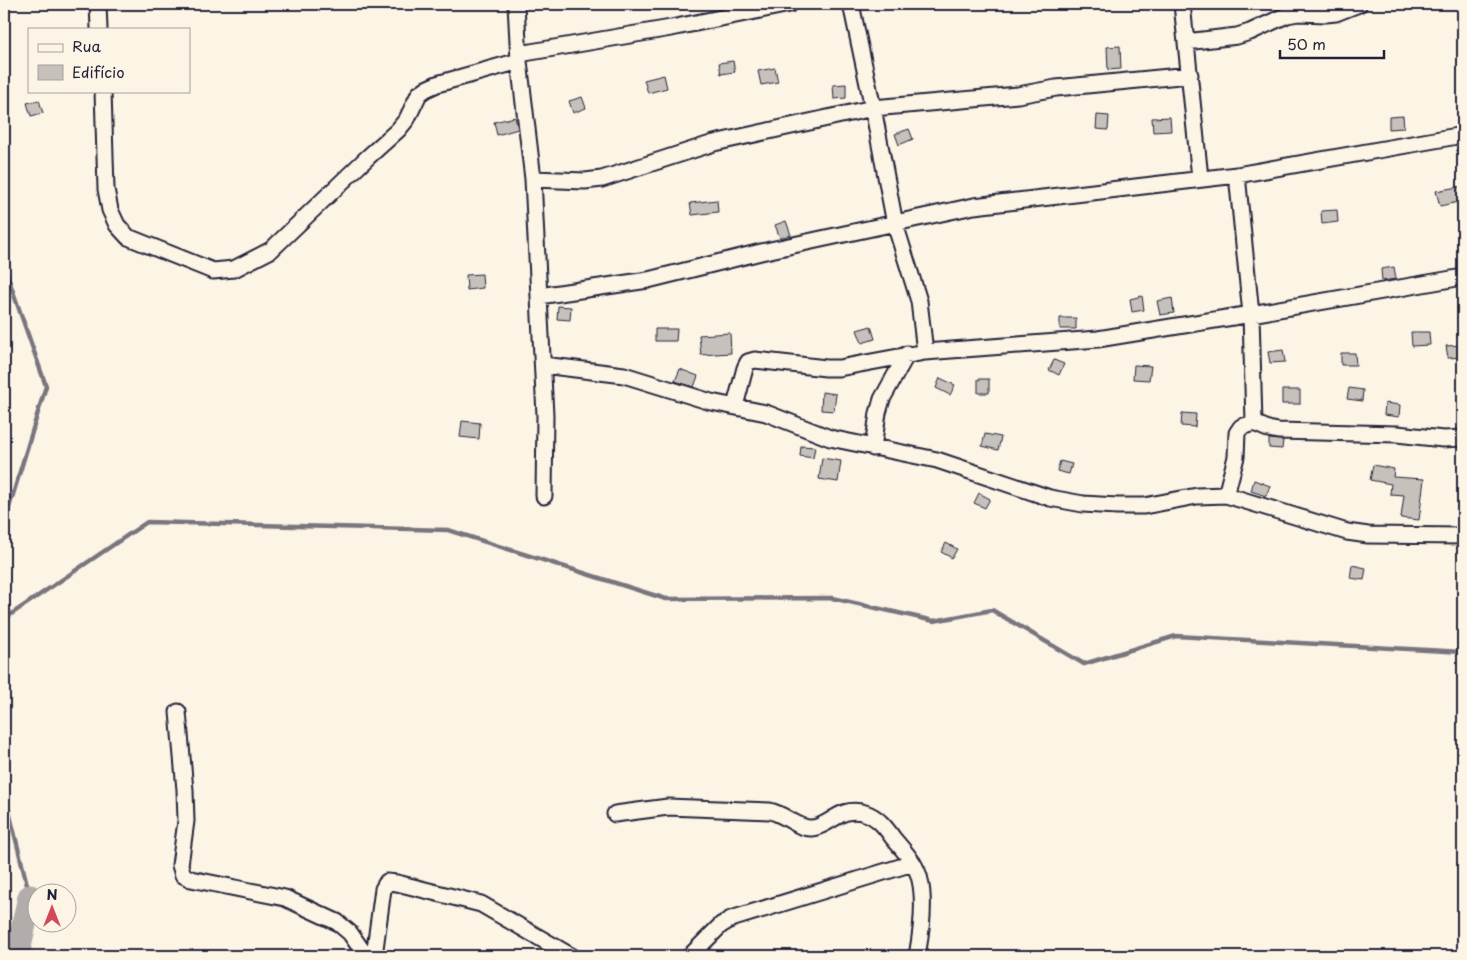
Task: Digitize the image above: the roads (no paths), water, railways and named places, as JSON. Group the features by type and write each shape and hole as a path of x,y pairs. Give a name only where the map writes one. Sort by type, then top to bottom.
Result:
{"street":[{"path":"98,4 100,28"},
{"path":"516,4 519,57 533,179 545,415 544,496"},
{"path":"103,92 106,189 110,210 117,225 128,237 213,271 223,271 234,269 271,250 398,130 407,119 419,94 426,89 519,57 790,4"},
{"path":"850,4 873,108 895,224 919,301 925,352"},
{"path":"1182,4 1200,178"},
{"path":"1186,42 1237,36 1287,15 1298,13 1336,13 1359,4"},
{"path":"533,179 585,181 602,179 714,143 873,108 1018,95 1056,88 1190,75"},
{"path":"539,296 648,280 761,252 974,206 1237,175 1463,135"},
{"path":"1237,175 1251,314 1254,423"},
{"path":"735,406 745,368 748,362 755,360 839,368 907,354 1098,339 1463,277"},
{"path":"873,448 882,399 907,354"},
{"path":"543,365 624,375 711,402 766,413 830,438 937,460 1050,498 1083,504 1144,506 1197,496 1226,495 1347,532 1463,536"},
{"path":"1226,495 1236,456 1238,433 1241,427 1254,423 1268,430 1278,431 1398,434 1443,439 1463,438"},
{"path":"178,712 186,821 180,865 183,875 191,880 286,898 337,922 350,933 366,956"},
{"path":"615,814 668,807 770,811 780,813 802,827 813,828 851,811 866,813 881,822 912,863 920,880 922,916 917,956"},
{"path":"690,956 721,925 731,919 912,863"},
{"path":"374,956 383,889 387,882 398,883 481,904 571,956"}],"waterway":[{"path":"4,266 46,386 4,524"},
{"path":"4,619 147,522 448,530 666,599 832,598 934,621 992,610 1084,664 1176,636 1463,652"},
{"path":"4,791 28,889"},
{"path":"17,956 28,906"}]}
